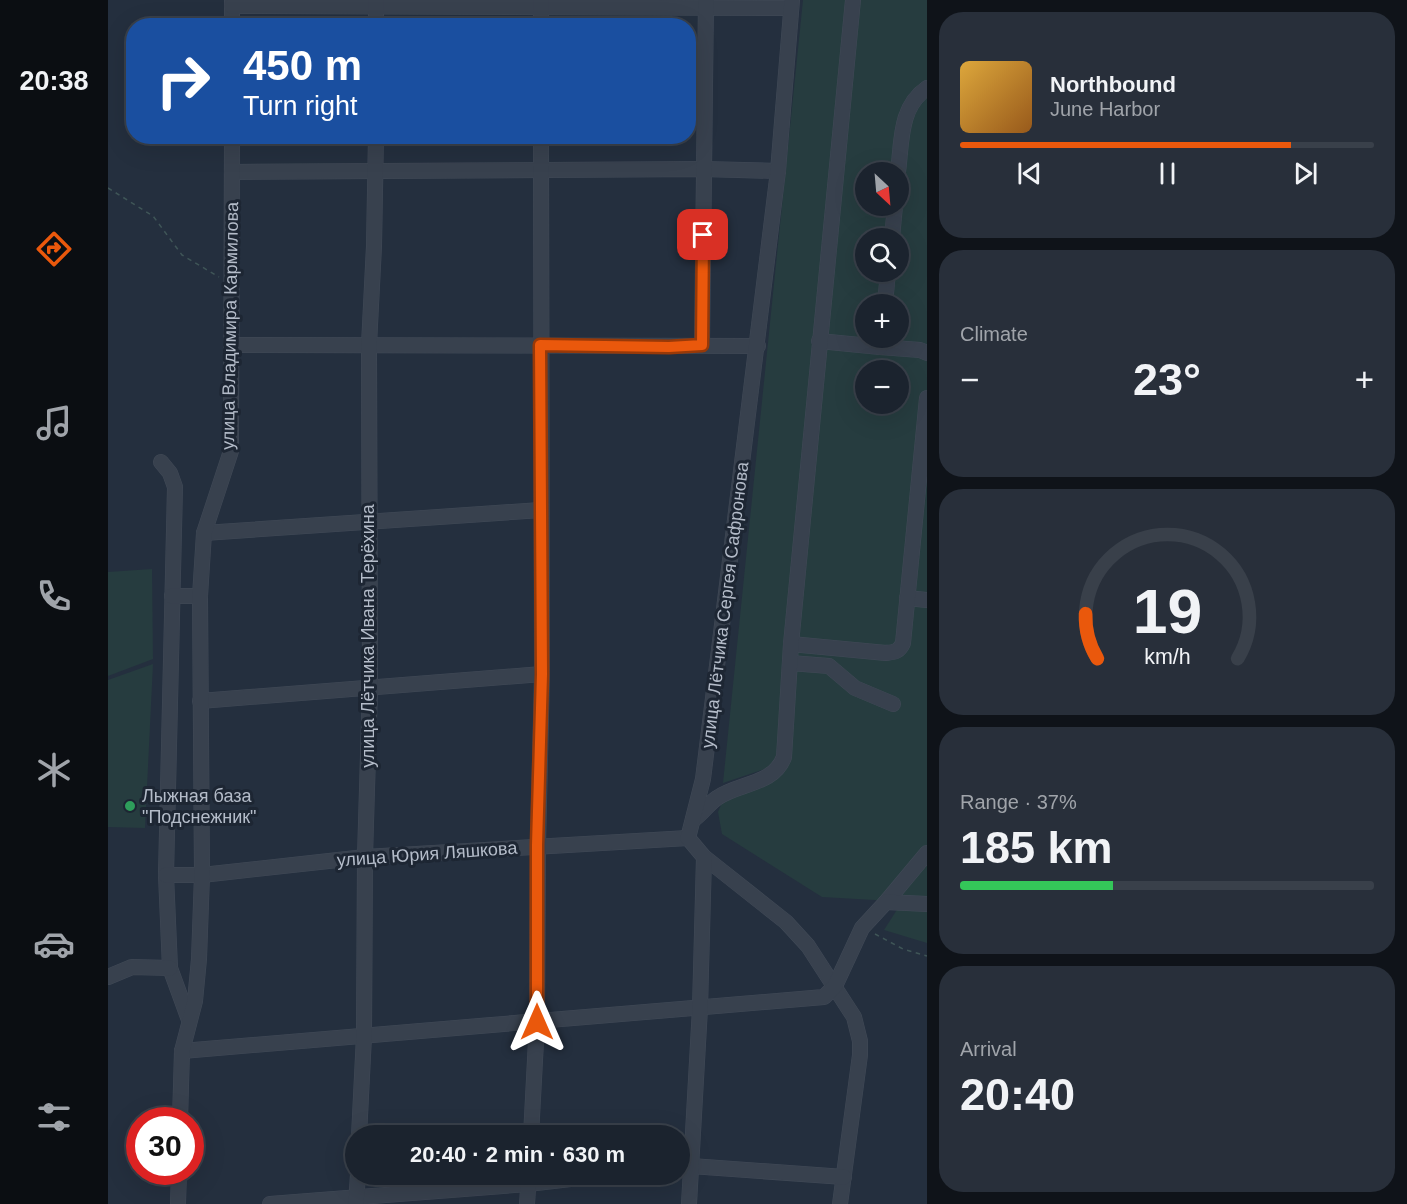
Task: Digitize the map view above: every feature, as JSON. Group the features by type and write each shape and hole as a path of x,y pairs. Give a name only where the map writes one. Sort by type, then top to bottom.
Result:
{"street":[{"path":"693,820 703,814 718,797 768,777 781,766 784,758 791,644 853,0"},
{"path":"232,3 792,4"},
{"path":"702,345 706,3"},
{"name":"улица Лётчика Сергея Сафронова","path":"688,838 703,779 758,346 778,171 792,4"},
{"path":"899,162 904,116 917,94 927,88"},
{"name":"улица Владимира Кармилова","path":"180,1107 182,1051 195,1001 199,959 202,875 200,596 204,533 231,451 232,144"},
{"name":"улица Лётчика Ивана Терёхина","path":"360,1125 364,1036 365,857 370,687 369,345 376,144"},
{"path":"532,1125 537,1022 537,845 542,674 541,144"},
{"path":"232,172 703,169 778,171"},
{"path":"819,341 855,342"},
{"path":"233,345 758,346"},
{"path":"909,348 927,353"},
{"path":"791,644 895,652 903,644 907,598 922,500 927,398"},
{"path":"161,462 170,473 175,487 166,875 170,968 189,1020"},
{"path":"204,533 541,510"},
{"path":"172,596 200,596"},
{"path":"907,598 927,600"},
{"path":"790,663 829,666 855,688 893,704"},
{"path":"200,701 542,674"},
{"path":"688,838 704,857 786,922 808,946 854,1017 860,1041 859,1069 840,1204"},
{"name":"улица Юрия Ляшкова","path":"166,875 202,875 365,857 537,845 688,838"},
{"path":"182,1051 824,997 835,986 862,928 927,853"},
{"path":"689,1125 700,1008 704,857"},
{"path":"886,902 927,904"},
{"path":"108,977 132,967 170,968"},
{"path":"690,1167 844,1177"},
{"path":"178,1204 179,1185"},
{"path":"356,1201 357,1185"},
{"path":"270,1204 356,1201 482,1185"},
{"path":"527,1204 529,1185"},
{"path":"687,1185 689,1204"}],"path":[{"path":"108,188 153,216 182,255 233,285"},
{"path":"862,928 903,949 927,956"}],"green space":[{"path":"803,0 927,0 927,903 822,897 722,834 718,812 724,798 768,768 723,783"},
{"path":"152,569 153,659 108,676 108,572"},
{"path":"153,664 145,828 108,827 108,680"},
{"path":"900,905 927,907 927,943 884,930"}],"place":[{"name":"Лыжная база \"Подснежник\"","path":"130,806"}],"route":[{"path":"537,1022 537,845 542,674 540,345 669,347 702,345 703,235"}]}
